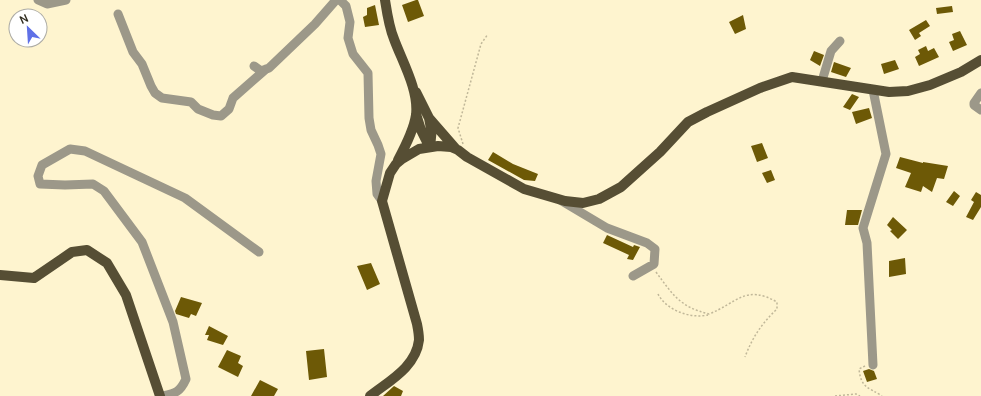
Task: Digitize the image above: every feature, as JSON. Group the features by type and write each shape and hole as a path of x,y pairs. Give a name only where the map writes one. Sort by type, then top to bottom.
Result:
{"main road":[{"path":"385,0 393,37 413,88 416,114 421,130 429,146"},
{"path":"429,118 458,150 467,157 524,189 565,202 583,203 599,199 621,187 660,152 688,122 760,88 792,77 888,92 908,91 930,85 980,64"},
{"path":"413,88 419,95 429,118 431,137 429,146"},
{"path":"370,396 408,366 416,353 419,339 417,324 382,201 390,173 404,148 416,114"},
{"path":"396,164 410,153 429,146 444,146 458,150"},
{"path":"0,275 34,278 72,252 87,250 107,263 126,295 162,396"}],"street":[{"path":"38,0 47,4 66,0"},
{"path":"118,14 133,52 142,64 155,92 162,98 191,102 198,109 213,115 221,116 229,109 233,98 269,68 336,2"},
{"path":"316,12 336,2 346,6 350,22 348,38 353,54 368,73 370,130 381,154 376,181 377,194 382,201"},
{"path":"822,81 831,51 840,41"},
{"path":"254,66 261,71 266,69"},
{"path":"873,90 886,154 863,228 867,243 873,365"},
{"path":"981,93 974,103 974,106 981,110"},
{"path":"162,396 177,392 183,387 186,379 173,322 142,242 104,191 93,184 40,184 38,176 42,165 70,149 85,151 185,198 259,252"},
{"path":"559,200 607,228 647,243 655,249 654,264 634,276"}],"path":[{"path":"467,157 458,128 480,44 488,34"},
{"path":"651,266 668,286 673,295 682,303 693,309 709,314"},
{"path":"658,294 663,303 680,312 700,317 722,309 739,297 747,295 760,295 777,302 777,309 761,325 749,346 745,358"},
{"path":"873,365 864,366 858,369 860,379 865,387 882,396"},
{"path":"834,396 856,394 860,396"}],"building":[{"path":"418,0 424,16 408,22 402,5"},
{"path":"375,5 379,25 365,27 363,17 367,15 367,8"},
{"path":"952,6 953,12 937,14 936,8"},
{"path":"743,15 746,29 735,34 729,22"},
{"path":"926,20 930,26 919,33 921,36 915,40 909,30"},
{"path":"960,31 967,45 953,51 949,42 954,40 952,34"},
{"path":"926,46 928,51 934,48 939,57 919,66 915,57 920,54 918,50"},
{"path":"814,51 824,55 820,66 810,60"},
{"path":"895,60 899,69 884,74 881,64"},
{"path":"834,62 851,68 846,77 831,72"},
{"path":"852,94 859,97 850,110 843,107"},
{"path":"869,108 872,118 856,124 852,112"},
{"path":"762,143 768,158 757,162 751,146"},
{"path":"493,152 513,164 538,174 535,181 524,180 488,160"},
{"path":"900,157 923,163 948,166 944,179 937,178 932,192 923,186 921,192 905,187 911,173 896,168"},
{"path":"771,170 775,180 767,183 762,173"},
{"path":"954,191 960,196 953,206 946,202"},
{"path":"976,192 981,195 981,207 973,220 966,217 974,202 971,200"},
{"path":"847,210 862,210 858,225 845,225"},
{"path":"893,217 907,230 898,239 890,231 892,230 887,225"},
{"path":"607,235 633,247 634,245 640,247 633,260 627,259 629,255 603,243"},
{"path":"905,258 906,274 889,277 889,261"},
{"path":"371,263 380,284 367,290 357,266"},
{"path":"181,297 202,303 196,316 191,314 189,318 176,314 175,311"},
{"path":"209,326 228,336 223,345 207,340 209,335 205,335"},
{"path":"324,349 327,377 309,380 306,351"},
{"path":"227,350 241,356 238,363 243,366 238,377 218,367"},
{"path":"869,369 874,371 877,379 867,382 863,371"},
{"path":"260,380 278,389 274,396 251,396"},
{"path":"394,386 403,391 401,396 383,396"}]}
